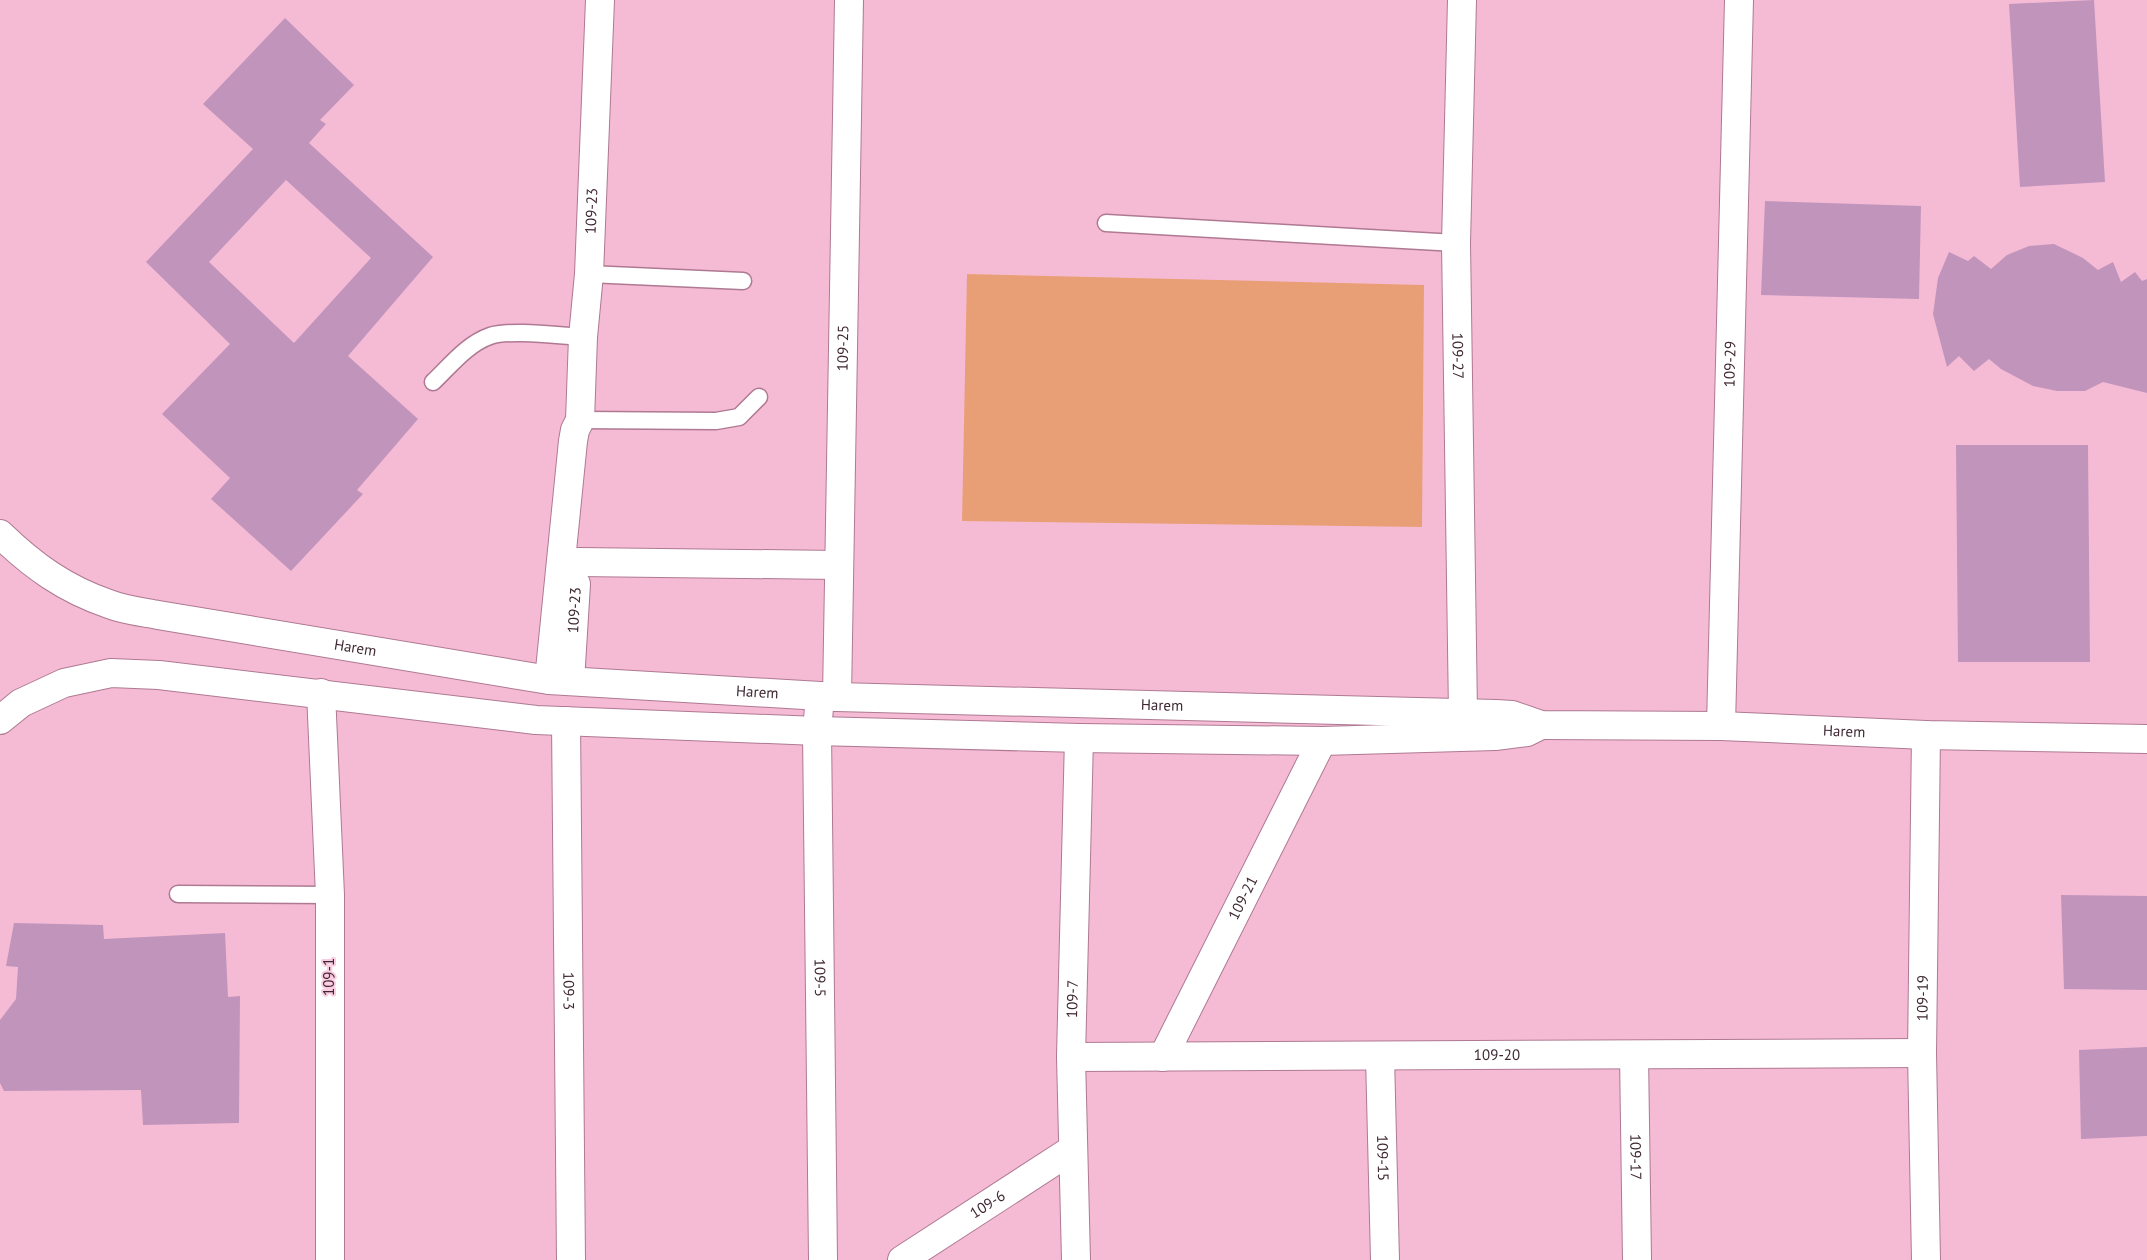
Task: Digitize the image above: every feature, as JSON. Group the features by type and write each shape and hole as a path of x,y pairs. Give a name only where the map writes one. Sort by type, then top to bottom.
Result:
{"street":[{"name":"109-23","path":"559,681 573,441 575,430 580,420 583,337 590,274 600,0"},
{"name":"109-25","path":"829,696 838,565 849,0"},
{"name":"109-27","path":"1462,0 1456,243 1463,713"},
{"name":"109-29","path":"1721,726 1739,0"},
{"name":"109-23","path":"559,681 578,562 587,437 580,420"},
{"name":"Harem","path":"0,534 26,560 66,586 110,605 158,615 559,681 829,696 1512,715 1542,725 1721,726 1926,735 2147,739"},
{"path":"578,562 838,565"},
{"name":"Harem","path":"0,720 21,703 64,683 111,673 159,676 536,720 818,731 1079,738 1322,741 1495,736 1526,732 1542,725"},
{"path":"536,720 559,681"},
{"name":"109-1","path":"321,694 330,895 330,1260"},
{"name":"109-5","path":"823,1260 818,731 829,696"},
{"name":"109-3","path":"566,721 571,1260"},
{"name":"109-19","path":"1926,735 1922,1053 1926,1260"},
{"name":"109-7","path":"1076,1260 1071,1057 1079,738"},
{"name":"109-21","path":"1163,1057 1322,741"},
{"name":"109-20","path":"1071,1057 1922,1053"},
{"name":"109-17","path":"1634,1054 1637,1260"},
{"name":"109-15","path":"1380,1056 1384,1260"},
{"name":"109-6","path":"902,1260 1073,1149"}],"lane":[{"path":"1106,223 1456,243"},
{"path":"590,274 743,281"},
{"path":"433,382 466,350 491,336 524,334 583,337"},
{"path":"580,420 716,421 739,418 759,397"},
{"path":"178,894 330,895"}],"shaded area":[{"path":"967,274 1424,285 1422,527 962,521"}],"building":[{"path":"2094,0 2105,182 2020,187 2009,4"},
{"path":"285,18 354,85 320,120 326,124 309,143 433,257 348,356 418,419 357,490 363,494 291,571 211,499 230,478 162,414 230,344 146,262 253,149 203,104","holes":["286,180 371,258 294,343 209,262"]},
{"path":"1765,201 1921,206 1919,299 1761,295"},
{"path":"2054,244 2083,258 2098,270 2113,262 2121,282 2135,272 2142,281 2147,279 2147,393 2103,382 2085,391 2057,391 2033,386 2001,369 1989,359 1974,371 1959,356 1947,367 1933,314 1938,278 1949,252 1968,261 1974,256 1991,269 2007,255 2029,246"},
{"path":"1956,445 2088,445 2090,662 1958,662"},
{"path":"2061,895 2147,896 2147,990 2064,989"},
{"path":"14,923 103,925 104,939 225,933 228,997 240,996 239,1123 143,1125 141,1090 4,1091 0,1083 0,1020 16,999 18,967 6,966"},
{"path":"2147,1047 2147,1136 2081,1139 2079,1050"}]}
